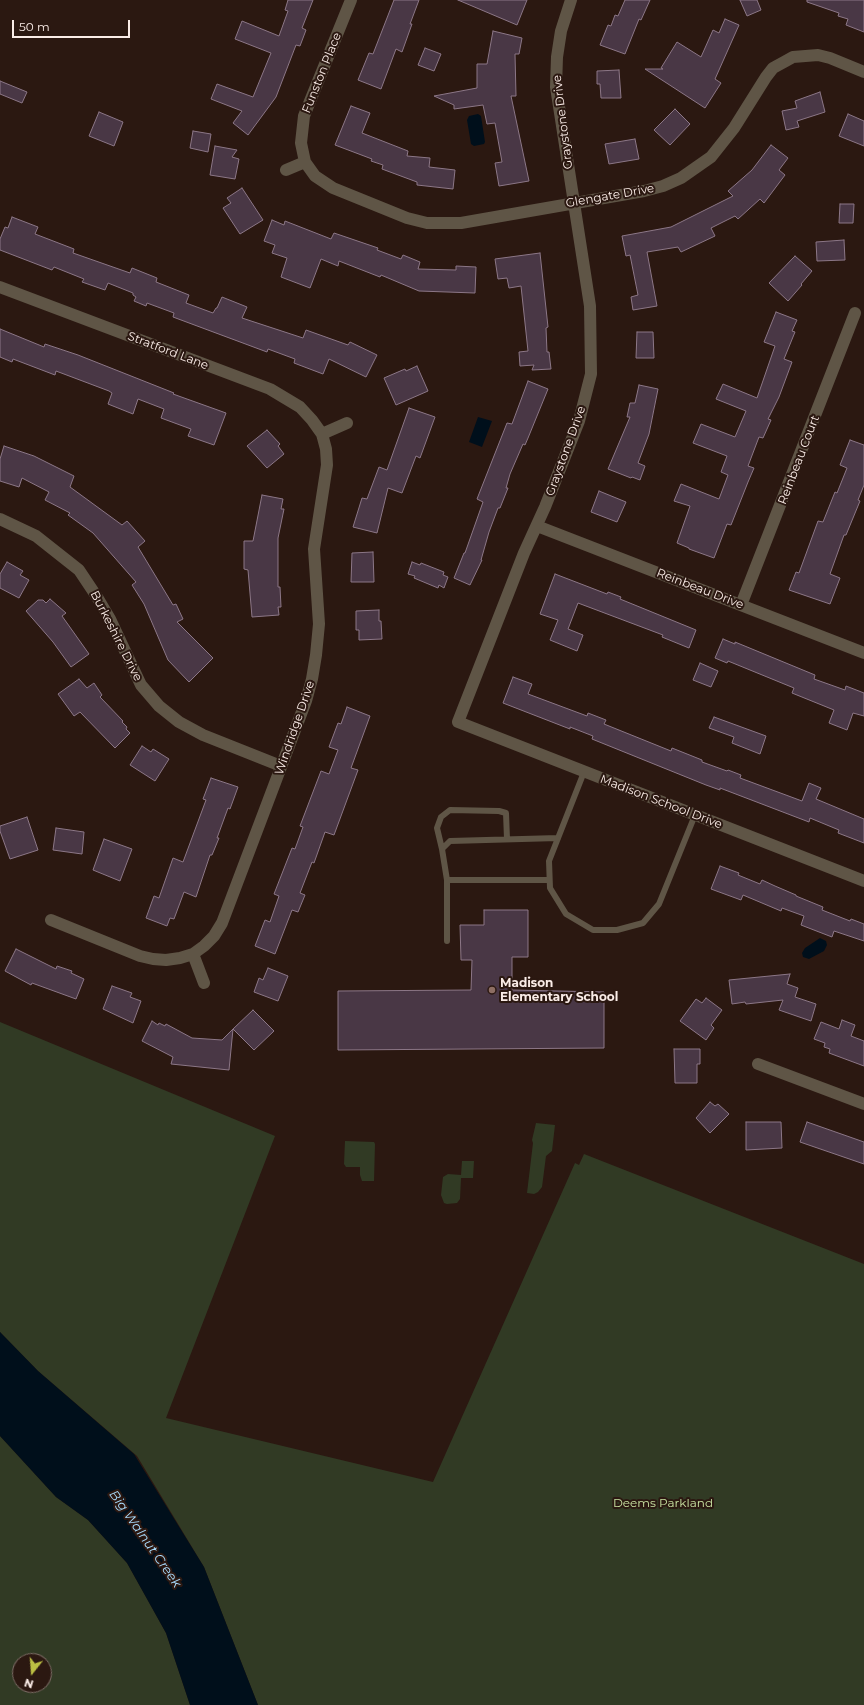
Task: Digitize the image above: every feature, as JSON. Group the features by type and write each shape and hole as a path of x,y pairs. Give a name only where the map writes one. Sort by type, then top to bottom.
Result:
{"street":[{"name":"Funston Place","path":"308,166 301,143 304,116 351,0"},
{"name":"Graystone Drive","path":"458,722 521,560 537,526 579,421 591,374 590,306 556,87 556,57 561,31 571,0"},
{"name":"Glengate Drive","path":"308,166 320,180 333,188 408,218 427,223 461,223 644,191 663,186 695,169 711,157 723,143 766,77 774,68 793,57 806,55 824,57 864,72"},
{"path":"286,170 308,166"},
{"name":"Stratford Lane","path":"0,287 270,389 300,407 322,434"},
{"name":"Reinbeau Court","path":"741,605 855,313"},
{"path":"322,434 347,423"},
{"name":"Windridge Drive","path":"193,954 214,936 222,923 306,701 312,679 319,624 314,549 327,465 326,449 322,434"},
{"name":"Burkeshire Drive","path":"0,519 36,536 79,570 110,619 141,685 159,706 179,722 203,735 281,766"},
{"name":"Reinbeau Drive","path":"537,526 864,653"},
{"name":"Madison School Drive","path":"458,722 864,881"},
{"path":"51,920 140,956 166,960 193,954 204,983"},
{"path":"758,1064 864,1104"}],"lane":[{"path":"584,772 549,861 549,880 550,888 566,914 593,930 617,930 643,922 659,904 695,815"},
{"path":"447,941 447,880 437,828 441,817 450,810 499,810 506,814 506,840"},
{"path":"442,849 450,841 558,838"},
{"path":"447,880 549,880"}],"green space":[{"name":"Deems Parkland","path":"0,1022 275,1136 166,1418 433,1482 575,1163 579,1165 584,1154 864,1264 864,1705 258,1705 204,1567 137,1456 38,1371 0,1332"},
{"path":"536,1123 555,1125 552,1151 546,1156 542,1187 534,1194 527,1193 533,1143 532,1140"},
{"path":"345,1141 374,1142 374,1181 362,1181 360,1167 346,1167 344,1164"},
{"path":"462,1161 474,1161 473,1178 461,1178 460,1199 457,1203 444,1203 441,1195 443,1177 448,1174 461,1175"},
{"path":"0,1436 56,1497 88,1520 127,1563 166,1633 190,1705 0,1705"}],"water":[{"path":"478,114 481,116 485,142 484,144 474,146 471,144 467,120 469,116"},
{"path":"478,417 492,421 482,447 469,442"},
{"path":"820,938 826,941 827,945 824,951 809,959 803,957 802,953 805,948"},
{"name":"Big Walnut Creek","path":"0,1332 38,1371 134,1454 204,1567 258,1705 190,1705 166,1633 127,1563 88,1520 56,1497 0,1436"}],"building":[{"path":"288,0 313,0 302,28 306,30 300,46 296,45 276,97 248,135 233,123 242,111 211,99 217,84 253,97 271,53 235,39 242,21 279,36 288,11 285,10"},
{"path":"394,0 419,0 402,52 396,49 381,89 358,80 369,53 373,54"},
{"path":"458,0 527,0 517,25"},
{"path":"625,0 650,0 641,20 639,19 625,54 600,45 608,25 611,26 615,15 618,16"},
{"path":"740,0 757,0 761,10 747,16"},
{"path":"807,0 864,0 864,32 846,25 848,19 838,16 839,13 807,2"},
{"path":"725,19 739,25 715,79 721,83 705,108 645,69 663,69 661,68 677,42 701,57 713,30 719,33"},
{"path":"493,31 522,38 519,54 515,54 516,96 511,96 529,181 499,186 495,163 502,162 495,123 487,124 483,105 454,109 454,105 434,96 477,88 477,64 487,64"},
{"path":"425,48 441,54 434,71 418,65"},
{"path":"619,70 621,98 601,98 600,84 597,84 597,71"},
{"path":"0,81 27,92 22,103 0,94"},
{"path":"820,92 825,112 797,121 799,127 786,130 782,111 797,108 795,101"},
{"path":"351,106 370,113 362,133 408,151 407,156 430,158 429,167 455,170 453,189 417,185 417,182 382,169 383,165 371,161 372,159 335,145"},
{"path":"675,109 690,124 670,145 654,130"},
{"path":"99,112 123,122 114,146 89,136"},
{"path":"848,114 864,121 864,146 839,136"},
{"path":"193,131 211,134 208,152 190,148"},
{"path":"635,139 639,159 609,164 605,144"},
{"path":"771,145 788,158 779,170 785,175 764,203 760,199 738,219 735,216 711,228 715,236 681,252 678,247 647,252 657,306 633,310 631,297 638,295 630,255 626,256 622,236 671,227 733,196 728,191 752,170"},
{"path":"215,146 237,150 232,157 239,159 235,179 210,175"},
{"path":"242,188 263,220 240,234 223,208 231,203 227,198"},
{"path":"840,204 854,204 853,223 839,223"},
{"path":"12,217 38,227 35,234 74,249 73,253 130,273 132,268 157,278 156,282 189,295 186,303 213,313 222,297 247,307 242,318 303,338 306,330 348,345 350,342 377,355 366,377 329,359 323,374 294,363 295,359 268,349 267,352 173,317 174,313 147,303 146,306 134,301 136,297 133,293 108,283 105,290 82,282 84,279 54,267 52,270 0,250 0,239 5,227 8,228"},
{"path":"272,220 284,225 285,221 331,239 334,233 378,248 377,250 401,259 403,255 420,262 418,269 456,270 456,266 476,267 475,293 419,291 381,275 380,277 339,261 338,266 321,259 310,288 281,277 287,258 272,253 275,245 264,241"},
{"path":"844,240 845,260 817,261 816,242"},
{"path":"540,253 548,327 546,328 547,352 549,352 551,369 532,370 534,365 520,366 519,352 528,351 521,286 509,288 507,278 498,279 495,259"},
{"path":"795,256 812,271 788,301 769,283"},
{"path":"776,312 797,320 792,331 795,332 784,359 792,362 779,397 768,419 771,420 763,438 759,437 748,466 754,468 731,525 727,524 714,558 677,543 690,506 674,501 681,484 719,499 728,475 721,472 727,456 693,443 701,424 735,437 746,411 716,399 723,384 757,398 775,346 764,342"},
{"path":"0,329 44,347 45,344 78,355 174,393 173,394 226,413 214,445 188,436 191,429 161,418 164,409 138,399 133,414 108,404 112,393 109,391 56,371 55,375 13,359 12,362 0,357"},
{"path":"637,332 653,332 654,358 636,358"},
{"path":"417,366 428,391 396,405 384,378 405,369 406,371"},
{"path":"528,381 548,389 525,445 523,444 510,474 506,488 508,488 500,508 498,508 489,532 482,560 470,585 454,578 465,553 483,502 477,499 507,423 512,424"},
{"path":"639,385 658,389 649,434 638,463 645,466 640,480 608,469 630,417 627,417 630,403 635,403"},
{"path":"409,408 435,417 420,458 416,456 402,493 388,488 377,533 353,527 362,498 367,499 379,467 387,470"},
{"path":"267,430 280,444 278,446 284,454 267,468 247,446"},
{"path":"850,440 864,445 864,485 858,500 860,501 846,535 844,535 830,574 840,578 830,604 789,590 796,572 799,573 818,521 823,522 835,492 837,493 847,468 840,465"},
{"path":"4,446 34,456 74,476 70,487 122,525 127,521 145,541 138,547 173,605 176,604 183,619 177,622 213,658 189,682 168,660 144,604 132,585 136,582 93,533 68,515 70,513 45,500 49,492 22,478 19,487 0,481 0,459"},
{"path":"599,491 626,502 617,522 591,512"},
{"path":"262,495 283,499 281,509 284,509 278,538 278,587 280,587 281,607 278,607 279,615 252,617 248,570 244,569 244,541 253,541"},
{"path":"373,552 374,582 351,582 352,553"},
{"path":"7,562 23,571 20,575 29,580 19,598 0,588 0,574"},
{"path":"412,562 420,565 421,563 444,572 443,575 448,577 444,588 439,585 438,588 408,574"},
{"path":"555,574 607,594 608,592 621,597 620,599 696,630 689,648 662,637 663,635 578,603 568,629 583,635 577,651 550,640 558,620 540,614"},
{"path":"50,599 66,613 62,616 89,654 71,667 53,642 26,611 38,600 43,600 46,603"},
{"path":"379,610 382,639 359,640 359,630 356,630 356,611"},
{"path":"723,639 735,644 735,642 815,675 814,679 845,690 846,686 864,693 864,716 853,713 847,730 829,723 834,710 792,693 794,688 728,661 727,663 715,658"},
{"path":"700,663 718,671 711,687 693,680"},
{"path":"513,677 532,684 528,694 587,716 588,713 606,720 604,724 671,751 672,748 702,760 702,762 741,775 740,778 802,801 809,783 821,788 816,799 864,819 864,843 838,833 839,830 810,818 809,822 720,788 720,790 706,785 592,739 593,736 570,727 570,729 503,703"},
{"path":"79,679 87,688 94,683 102,695 100,697 127,727 126,729 130,733 115,748 80,712 74,716 58,694"},
{"path":"347,707 370,716 351,768 358,770 334,835 325,832 314,863 312,862 300,893 305,895 298,912 292,910 275,954 255,946 265,920 270,922 279,896 274,894 292,848 295,849 303,827 300,826 321,771 329,774 338,750 329,747 338,723 341,724"},
{"path":"714,717 766,736 760,754 732,743 734,737 709,728"},
{"path":"142,746 151,752 153,749 169,759 155,781 130,765"},
{"path":"211,778 238,787 230,809 228,808 212,855 210,855 196,897 184,892 174,919 170,918 167,926 146,918 154,896 159,898 173,858 183,862 206,800 203,799"},
{"path":"27,817 38,850 10,859 0,831 0,826"},
{"path":"56,828 84,832 82,854 53,850"},
{"path":"104,839 132,849 120,881 93,870"},
{"path":"720,866 739,873 738,875 760,884 762,880 823,907 822,910 850,921 851,919 864,924 864,941 834,931 832,937 801,925 804,916 782,908 781,911 743,895 741,900 711,889"},
{"path":"484,910 528,910 528,957 512,957 512,990 604,992 604,1048 338,1050 338,991 471,990 472,960 461,960 460,925 484,925"},
{"path":"16,949 56,969 57,966 72,971 71,973 84,979 76,999 32,983 31,985 5,971"},
{"path":"268,968 288,976 278,1001 254,992 259,978 263,980"},
{"path":"790,974 787,984 798,988 795,997 816,1004 811,1021 779,1010 783,1000 732,1004 729,980"},
{"path":"112,986 132,993 130,997 141,1001 133,1023 103,1009"},
{"path":"706,998 722,1010 711,1025 714,1028 706,1040 680,1021 696,999 702,1003"},
{"path":"253,1010 274,1031 254,1050 233,1029"},
{"path":"842,1020 855,1025 851,1036 864,1041 864,1066 829,1053 830,1049 824,1047 825,1043 814,1039 821,1022 839,1029"},
{"path":"152,1021 158,1025 159,1023 165,1026 166,1024 192,1038 222,1040 233,1029 229,1070 171,1064 173,1057 142,1041"},
{"path":"674,1049 700,1049 700,1064 697,1064 697,1083 675,1083"},
{"path":"710,1102 715,1106 718,1104 729,1114 710,1133 696,1118"},
{"path":"746,1122 781,1122 782,1148 746,1150"},
{"path":"807,1122 864,1142 864,1164 800,1142"}],"place":[{"name":"Madison Elementary School","path":"492,990"}]}
